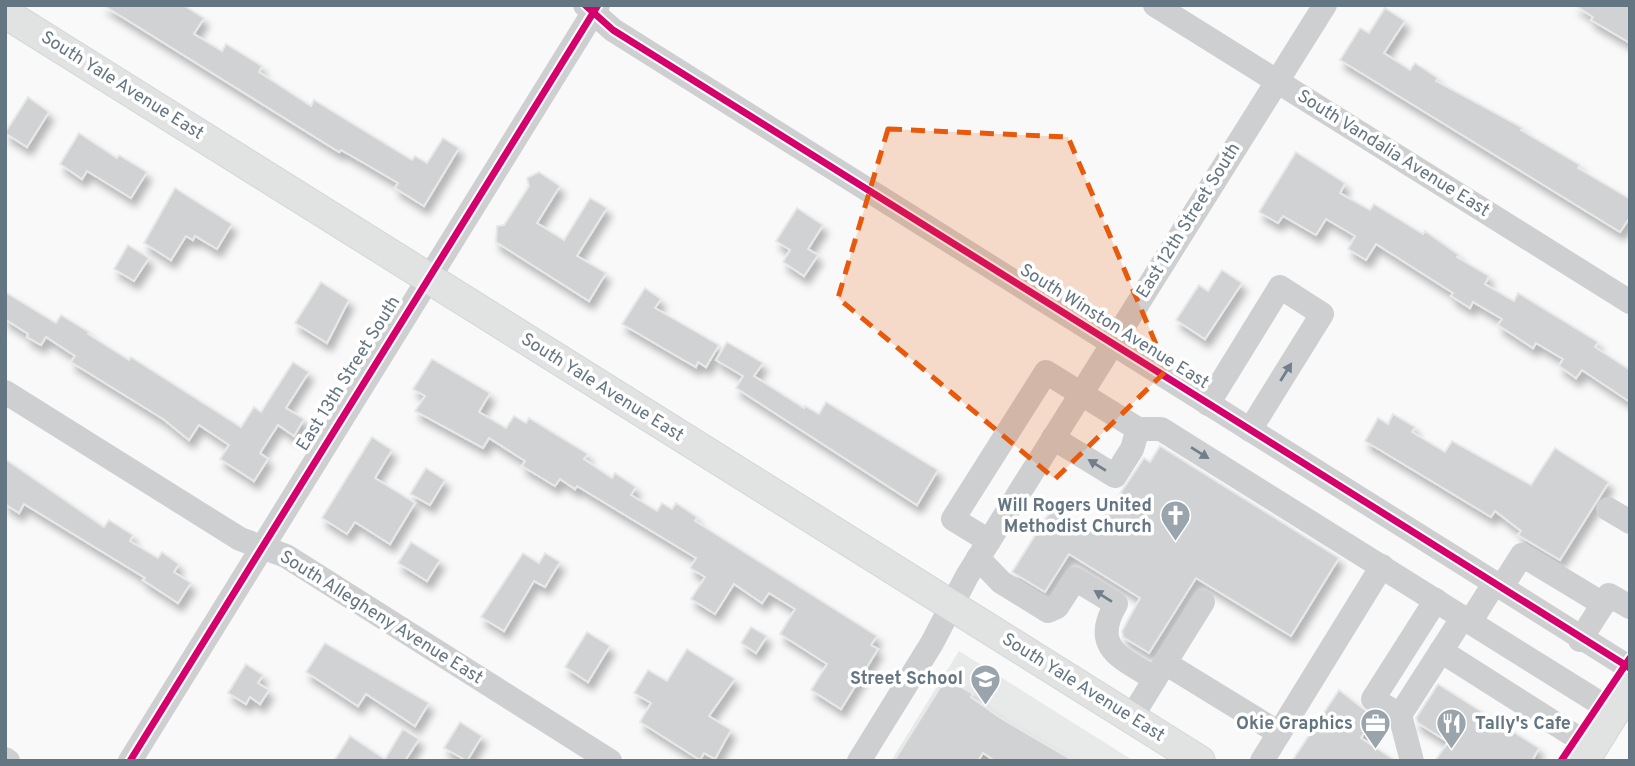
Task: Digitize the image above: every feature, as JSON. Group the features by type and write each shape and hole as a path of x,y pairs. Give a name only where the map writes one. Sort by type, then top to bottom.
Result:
{"main road":[{"name":"South Yale Avenue East","path":"5,13 1200,761"},
{"path":"1590,756 1630,687"}],"street":[{"name":"South Vandalia Avenue East","path":"1155,5 1630,302"},
{"name":"East 12th Street South","path":"859,761 1080,394 1325,5"},
{"name":"East 13th Street South","path":"130,761 592,8"},
{"name":"South Winston Avenue East","path":"592,8 613,30 1580,640 1630,668"},
{"path":"1208,404 1280,287 1322,314 1250,430"},
{"path":"1279,733 1160,671 1115,654 1108,644 1105,632 1108,617 1116,604 1075,579 1057,607 1048,611 1001,582 984,550 953,519 1046,372 1138,429 1161,429 1614,712"},
{"name":"South Allegheny Avenue East","path":"5,392 240,539 297,564 610,761"},
{"path":"1053,438 1115,476 1132,449 1138,429"},
{"path":"1608,509 1630,522"},
{"path":"1400,715 1441,651 1522,555 1602,604"},
{"path":"1262,761 1382,566"},
{"path":"1580,640 1609,595 1630,607"},
{"path":"1412,761 1400,715 1373,699 1436,600"},
{"path":"1131,718 1203,602"},
{"path":"1441,651 1590,756"}],"highlighted area":[{"path":"888,129 1068,137 1167,370 1055,479 838,298"}],"shaded area":[{"name":"Street School","path":"959,651 1134,761 891,761"}],"building":[{"path":"103,5 183,5 204,18 194,34 222,51 226,44 262,66 259,72 311,106 314,100 412,160 415,156 427,163 443,138 459,148 424,206 395,188 398,183 341,150 339,152"},
{"path":"1575,5 1630,5 1630,43 1591,20 1593,17"},
{"path":"1385,8 1405,21 1384,53 1410,70 1415,63 1438,78 1436,81 1523,128 1521,130 1580,165 1578,168 1630,199 1630,217 1620,232 1340,60 1360,28 1369,33"},
{"path":"28,97 49,112 27,147 5,133"},
{"path":"79,133 117,158 119,155 147,172 131,198 87,171 82,179 60,164"},
{"path":"1296,152 1345,183 1340,193 1370,210 1374,204 1423,234 1425,231 1459,255 1457,257 1489,276 1485,284 1514,301 1518,293 1598,342 1595,347 1630,370 1630,402 1582,370 1576,378 1559,366 1563,359 1536,343 1533,348 1498,325 1502,319 1473,302 1470,308 1451,296 1453,293 1376,244 1366,260 1348,249 1355,236 1326,219 1316,235 1283,216 1278,223 1259,212"},
{"path":"539,172 560,186 537,223 564,240 590,198 607,208 577,256 606,273 589,301 496,242 497,226 504,225 529,186 527,178"},
{"path":"175,188 232,224 217,249 195,236 193,240 186,236 171,260 144,243"},
{"path":"797,208 823,225 808,249 818,255 804,276 783,262 790,250 776,241"},
{"path":"128,245 149,258 134,281 114,269"},
{"path":"1222,270 1242,283 1205,339 1176,320 1199,285 1208,291"},
{"path":"321,282 349,300 327,343 295,323"},
{"path":"645,288 661,299 655,308 719,345 706,367 698,362 696,367 622,324"},
{"path":"5,292 56,323 61,315 129,360 131,357 241,427 254,407 261,412 293,362 309,372 286,408 304,419 294,436 278,425 260,453 268,459 254,481 220,459 229,445 199,425 189,440 163,419 71,362 75,356 46,337 41,345 27,337 28,334 5,319"},
{"path":"727,342 763,363 754,376 804,408 805,406 819,414 826,402 938,470 917,505 736,388 743,376 716,360"},
{"path":"432,359 490,393 479,412 506,428 514,416 526,423 529,418 588,454 584,459 612,478 615,473 636,487 631,495 657,511 662,503 672,509 676,503 697,517 695,521 877,636 871,645 878,649 841,709 811,690 827,664 780,634 795,609 769,593 762,603 734,584 715,614 691,599 705,577 690,568 696,558 577,486 575,489 560,479 555,486 522,466 525,461 489,438 483,448 415,411 425,396 413,389"},
{"path":"1393,414 1415,427 1412,432 1445,452 1452,441 1531,485 1555,448 1609,482 1560,560 1518,535 1521,531 1495,511 1491,517 1365,441 1378,418 1388,424"},
{"path":"372,437 392,450 375,478 415,503 390,544 355,522 347,534 322,518"},
{"name":"Will Rogers United Methodist Church","path":"1160,446 1339,558 1291,636 1196,578 1149,653 1123,637 1122,631 1140,598 1069,554 1045,592 1012,572 1053,507 1094,532 1144,458 1150,462"},
{"path":"5,459 104,527 109,520 133,535 130,541 158,558 162,552 179,564 174,572 191,583 178,603 143,580 145,578 24,504 19,513 5,504"},
{"path":"426,468 445,480 430,505 410,494"},
{"path":"411,542 440,560 427,581 398,563"},
{"path":"523,553 539,563 545,553 560,562 545,587 534,581 504,631 481,617"},
{"path":"751,627 767,636 756,653 741,643"},
{"path":"587,632 610,646 588,682 565,667"},
{"path":"325,643 429,703 415,726 366,694 358,706 306,672"},
{"path":"687,649 735,679 709,716 731,730 715,759 704,753 700,760 640,722 651,703 634,693 648,670 667,681"},
{"path":"246,664 263,675 258,683 269,690 260,704 250,697 246,704 228,693"},
{"path":"946,678 973,694 971,697 999,717 1074,761 995,761 983,753 978,761 894,761"},
{"path":"1438,684 1539,748 1532,761 1435,761 1448,742 1418,723 1416,718"},
{"path":"1339,690 1374,717 1361,738 1396,761 1292,761"},
{"path":"460,722 482,736 467,761 444,748"},
{"path":"403,729 419,739 405,761 334,761 350,736 385,759"}],"cycle path":[{"path":"585,5 613,30 1630,668"},
{"path":"130,761 598,5"},
{"path":"1561,761 1630,658"}],"place":[{"name":"Will Rogers United Methodist Church","path":"1175,543"},
{"name":"Street School","path":"986,706"},
{"name":"Okie Graphics","path":"1376,751"},
{"name":"Tally's Cafe","path":"1452,751"}]}
